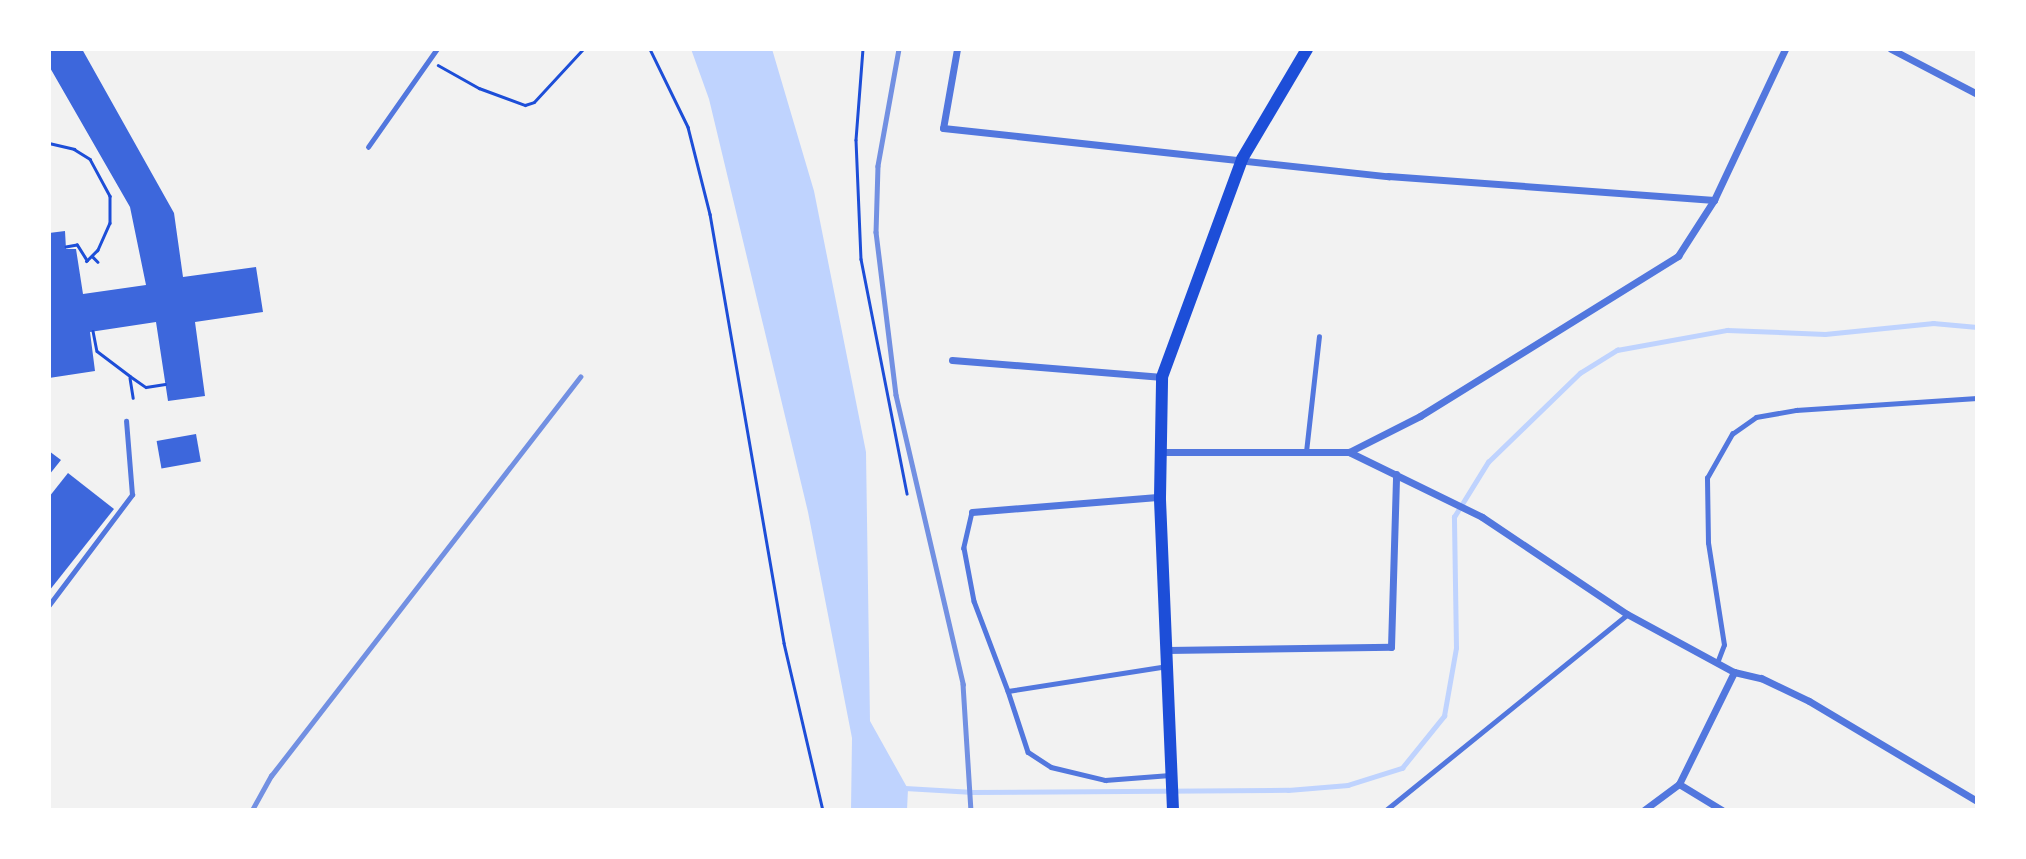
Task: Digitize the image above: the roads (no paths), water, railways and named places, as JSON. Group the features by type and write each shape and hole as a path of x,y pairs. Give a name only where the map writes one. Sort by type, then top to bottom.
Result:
{"main road":[{"path":"1173,810 1160,497 1162,377 1242,159 1307,49"}],"street":[{"path":"957,49 943,128 1388,176 1714,200"},
{"path":"1349,453 1420,416 1678,256 1714,200 1785,49"},
{"path":"1891,49 1977,94"},
{"path":"952,360 1162,377"},
{"path":"1160,452 1349,453 1441,494 1482,516 1627,614 1717,663 1761,678 1809,701 1977,801"},
{"path":"1167,650 1391,647 1396,474"},
{"path":"972,512 1160,497"},
{"path":"1644,810 1679,784 1734,671"},
{"path":"1679,784 1723,810"}],"lane":[{"path":"368,147 437,49"},
{"path":"1306,452 1318,337"},
{"path":"1717,663 1724,645 1708,543 1707,478 1732,434 1756,417 1796,410 1977,398"},
{"path":"49,604 132,495 126,421"},
{"path":"972,512 964,548 974,601 1028,752 1051,767 1105,780 1171,778"},
{"path":"1386,810 1627,614"},
{"path":"1008,691 1167,665"}],"water":[{"path":"691,49 772,49 814,191 866,452 870,721 908,789 907,810 851,810 852,738 808,512 709,99"}],"waterway":[{"path":"905,788 973,792 1288,790 1348,785 1402,768 1444,716 1456,648 1454,517 1488,462 1580,373 1617,350 1727,330 1825,334 1933,323 1977,327"}],"railway":[{"path":"899,49 878,166 876,232 896,395 963,684 971,810"},
{"path":"252,810 271,776 580,377"}]}
